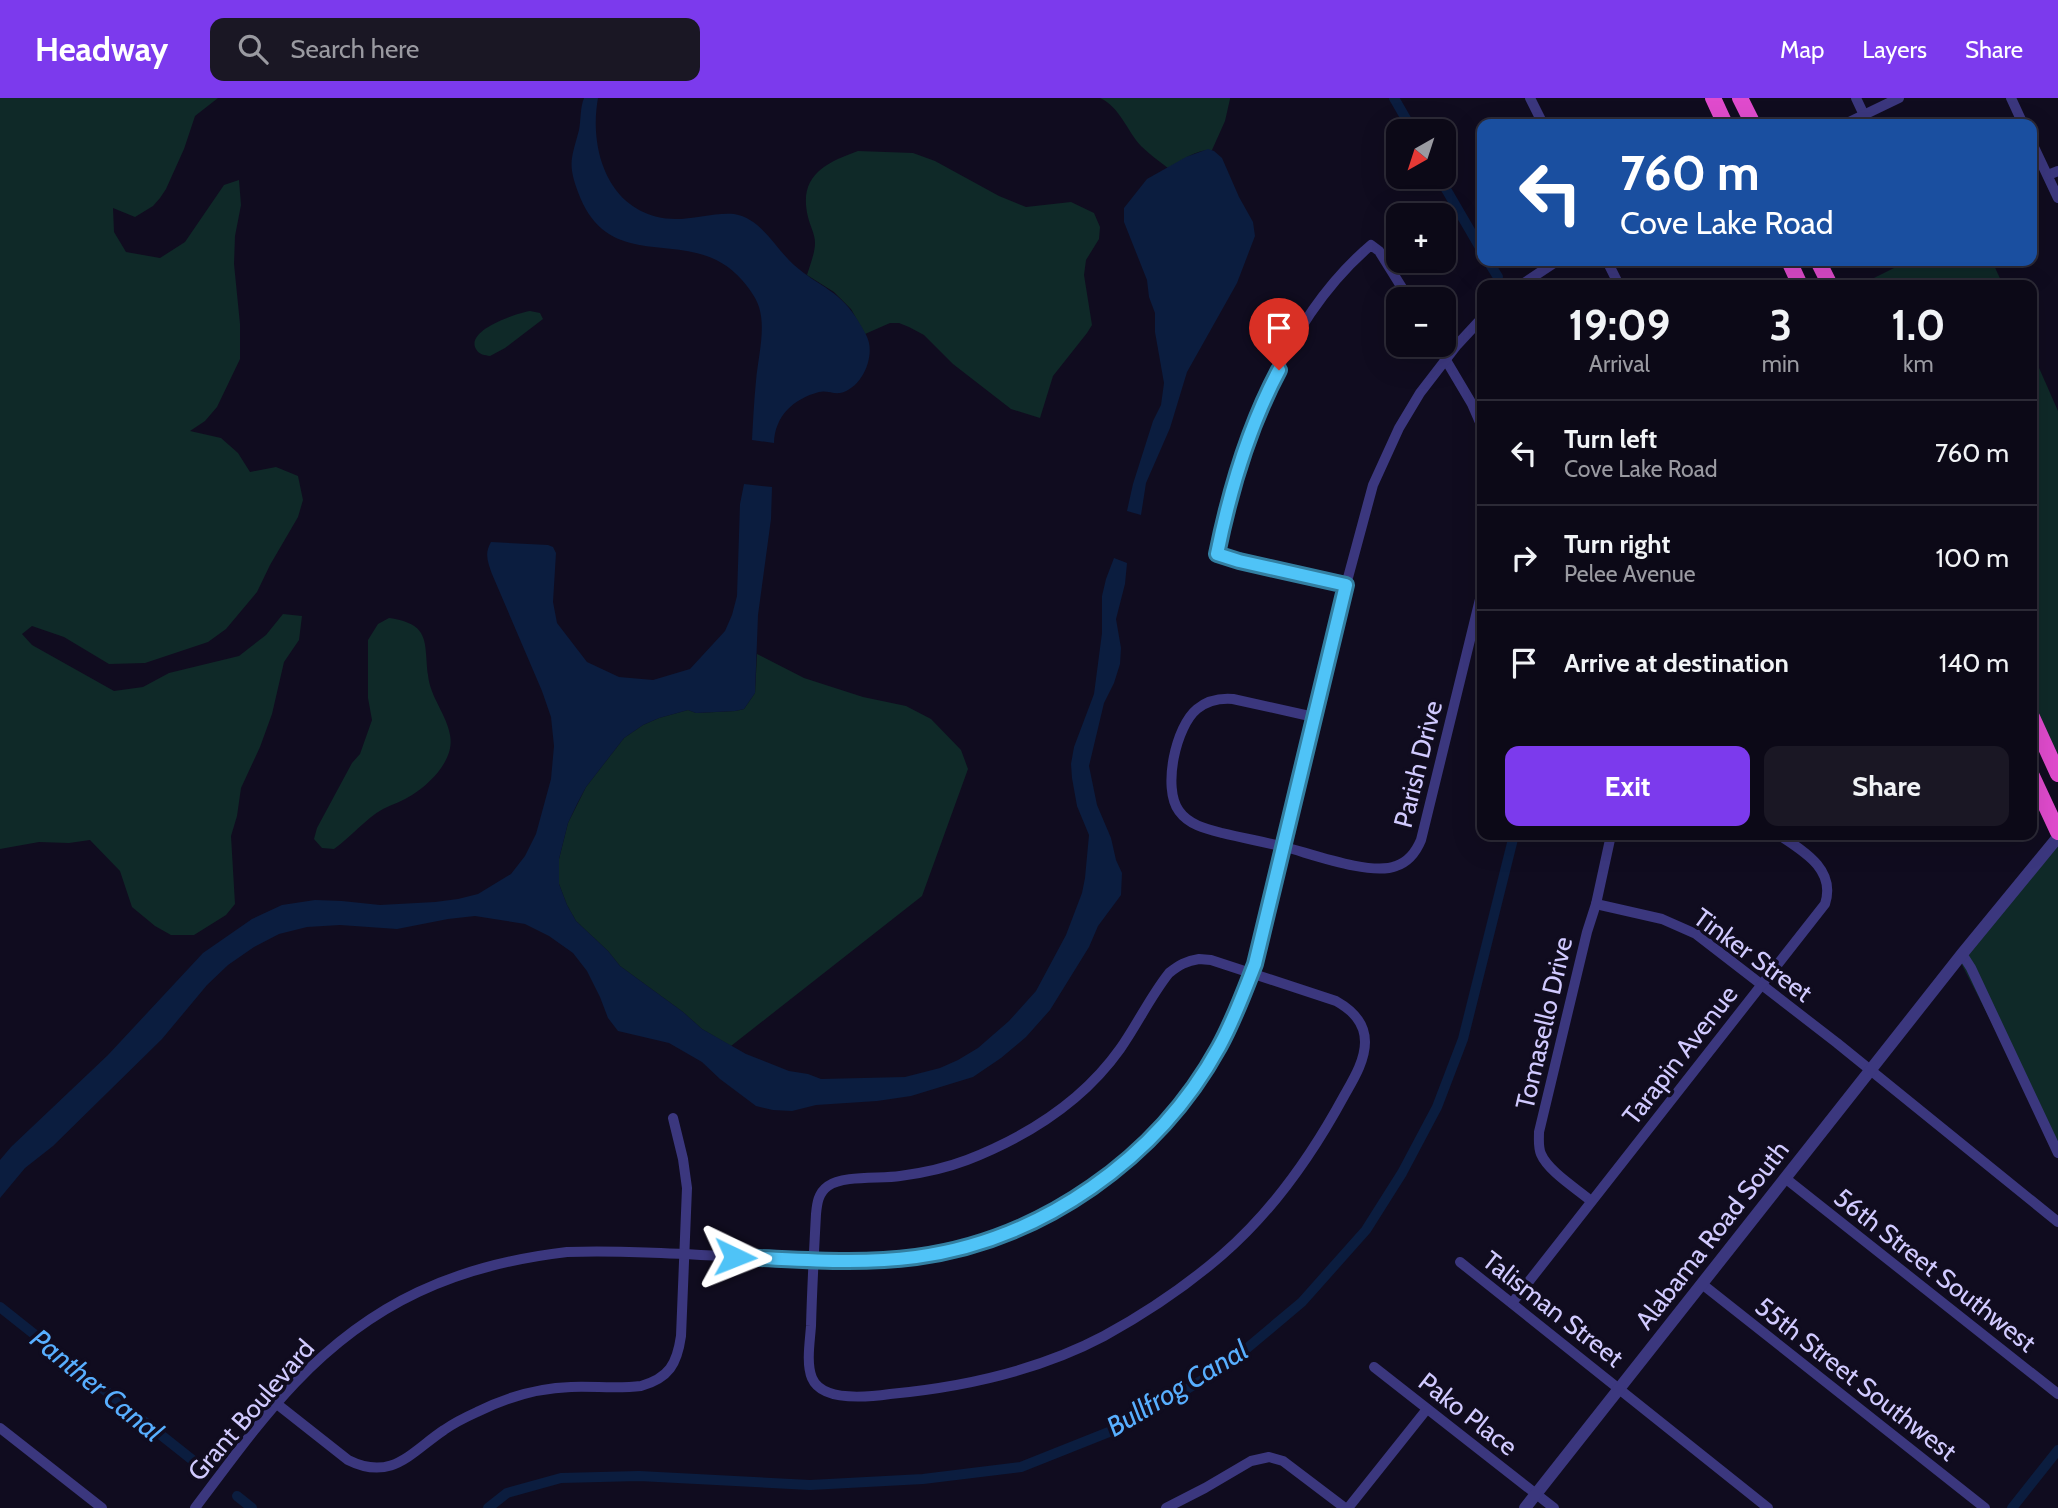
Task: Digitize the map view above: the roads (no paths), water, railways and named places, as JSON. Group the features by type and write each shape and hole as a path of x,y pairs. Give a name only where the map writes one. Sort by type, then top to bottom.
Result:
{"highway":[{"path":"1713,98 1723,119"},
{"path":"1740,98 1750,119"},
{"path":"2037,728 2058,774"},
{"path":"2037,787 2058,835"}],"street":[{"path":"1530,98 1540,119"},
{"path":"1856,98 1864,115"},
{"path":"1856,119 1899,98"},
{"path":"2011,98 2021,119"},
{"path":"2037,150 2053,173 2058,198"},
{"path":"1346,585 1217,554 1240,462 1266,394 1291,346 1322,299 1352,261 1371,245 1379,251 1402,287"},
{"path":"1528,280 1550,266"},
{"name":"Grant Boulevard","path":"195,1508 277,1404 312,1366 351,1332 389,1307 433,1284 499,1263 541,1255 588,1252 883,1261 947,1251 992,1239 1031,1222 1086,1192 1142,1147 1183,1101 1219,1047 1236,1013 1251,973 1373,485 1389,447 1420,393 1477,324"},
{"path":"1446,359 1477,416"},
{"name":"Parish Drive","path":"1283,847 1374,868 1397,866 1417,849 1477,612"},
{"path":"1283,847 1222,833 1189,821 1179,812 1171,791 1174,760 1189,718 1207,702 1220,698 1233,698 1314,717"},
{"name":"Alabama Road South","path":"1525,1508 2058,835"},
{"name":"Tomasello Drive","path":"1591,1200 1550,1167 1541,1156 1538,1145 1610,840"},
{"name":"Tarapin Avenue","path":"1511,1303 1825,904 1829,894 1824,873 1786,840"},
{"name":"Tinker Street","path":"1596,904 1662,919 1685,928 1708,942 2058,1222"},
{"path":"1962,954 2058,1153"},
{"path":"1211,960 1251,973 1326,996 1350,1009 1359,1020 1365,1042 1355,1075 1320,1138 1280,1193 1250,1228 1223,1254 1162,1302 1102,1337 1044,1362 956,1387 883,1395 838,1395 821,1390 813,1380 810,1369 813,1260 817,1202 821,1192 841,1180 931,1171 967,1160 1017,1138 1056,1112 1100,1073 1119,1051 1161,983 1179,965 1188,961 1211,960"},
{"path":"277,1404 348,1460 359,1466 372,1468 398,1464 444,1430 478,1411 507,1400 553,1388 630,1388 654,1382 672,1367 679,1348 687,1188 673,1118"},
{"name":"56th Street Southwest","path":"1785,1178 2058,1394"},
{"name":"Talisman Street","path":"1460,1262 1768,1508"},
{"name":"55th Street Southwest","path":"1702,1284 1985,1508"},
{"name":"Pako Place","path":"1374,1367 1554,1508"},
{"path":"1166,1508 1251,1461 1269,1457 1291,1466 1346,1508 1427,1409"},
{"path":"0,1428 102,1508"}],"water":[{"path":"584,98 598,98 597,140 601,160 620,195 635,207 654,216 676,219 728,214 744,217 760,227 794,265 838,296 853,313 869,343 867,366 854,386 840,393 822,392 801,399 782,417 774,443 752,440 762,334 761,316 756,300 742,280 722,263 699,254 631,243 610,235 592,219 578,192 572,167"},
{"path":"1208,149 1222,158 1253,222 1255,236 1237,283 1187,372 1170,428 1146,483 1141,515 1127,511 1153,421 1161,405 1164,383 1155,332 1155,313 1147,280 1124,222 1124,208 1147,179 1186,157"},
{"path":"744,484 772,487 771,519 758,615 755,693 744,709 696,713 688,710 643,725 624,738 586,787 568,823 559,859 559,884 567,905 576,921 620,966 702,1029 746,1054 789,1071 821,1079 905,1077 940,1068 978,1048 1009,1021 1036,991 1066,935 1082,893 1089,835 1077,806 1071,764 1074,747 1094,694 1102,633 1102,596 1114,558 1127,563 1116,619 1121,648 1120,664 1104,703 1089,766 1097,805 1122,873 1121,895 1098,926 1089,947 1050,1010 1026,1037 973,1077 911,1096 816,1105 792,1111 773,1110 756,1106 702,1062 669,1043 618,1031 608,1018 587,971 573,953 549,936 525,924 475,916 397,929 340,925 307,927 279,934 228,965 207,985 162,1039 53,1146 25,1168 0,1198 0,1160 11,1147 108,1055 203,953 252,919 282,905 315,900 380,905 458,899 478,894 511,874 525,856 536,834 551,779 554,746 551,717 492,574 487,554 491,542 553,547 556,553 553,602 557,623 587,662 619,677 653,680 690,669 725,631 737,596 740,504"}],"waterway":[{"name":"Bullfrog Canal","path":"1394,98 1406,119"},
{"name":"Bullfrog Canal","path":"1446,189 1477,242"},
{"name":"Bullfrog Canal","path":"1491,266 1498,277"},
{"name":"Bullfrog Canal","path":"488,1508 507,1493 561,1478 639,1476 810,1485 923,1479 1021,1467 1129,1424 1227,1365 1302,1302 1366,1230 1402,1173 1437,1107 1463,1039 1513,840"},
{"name":"Panther Canal","path":"0,1307 195,1462"},
{"path":"2012,1508 2058,1450"},
{"name":"Panther Canal","path":"237,1496 252,1508"}]}
